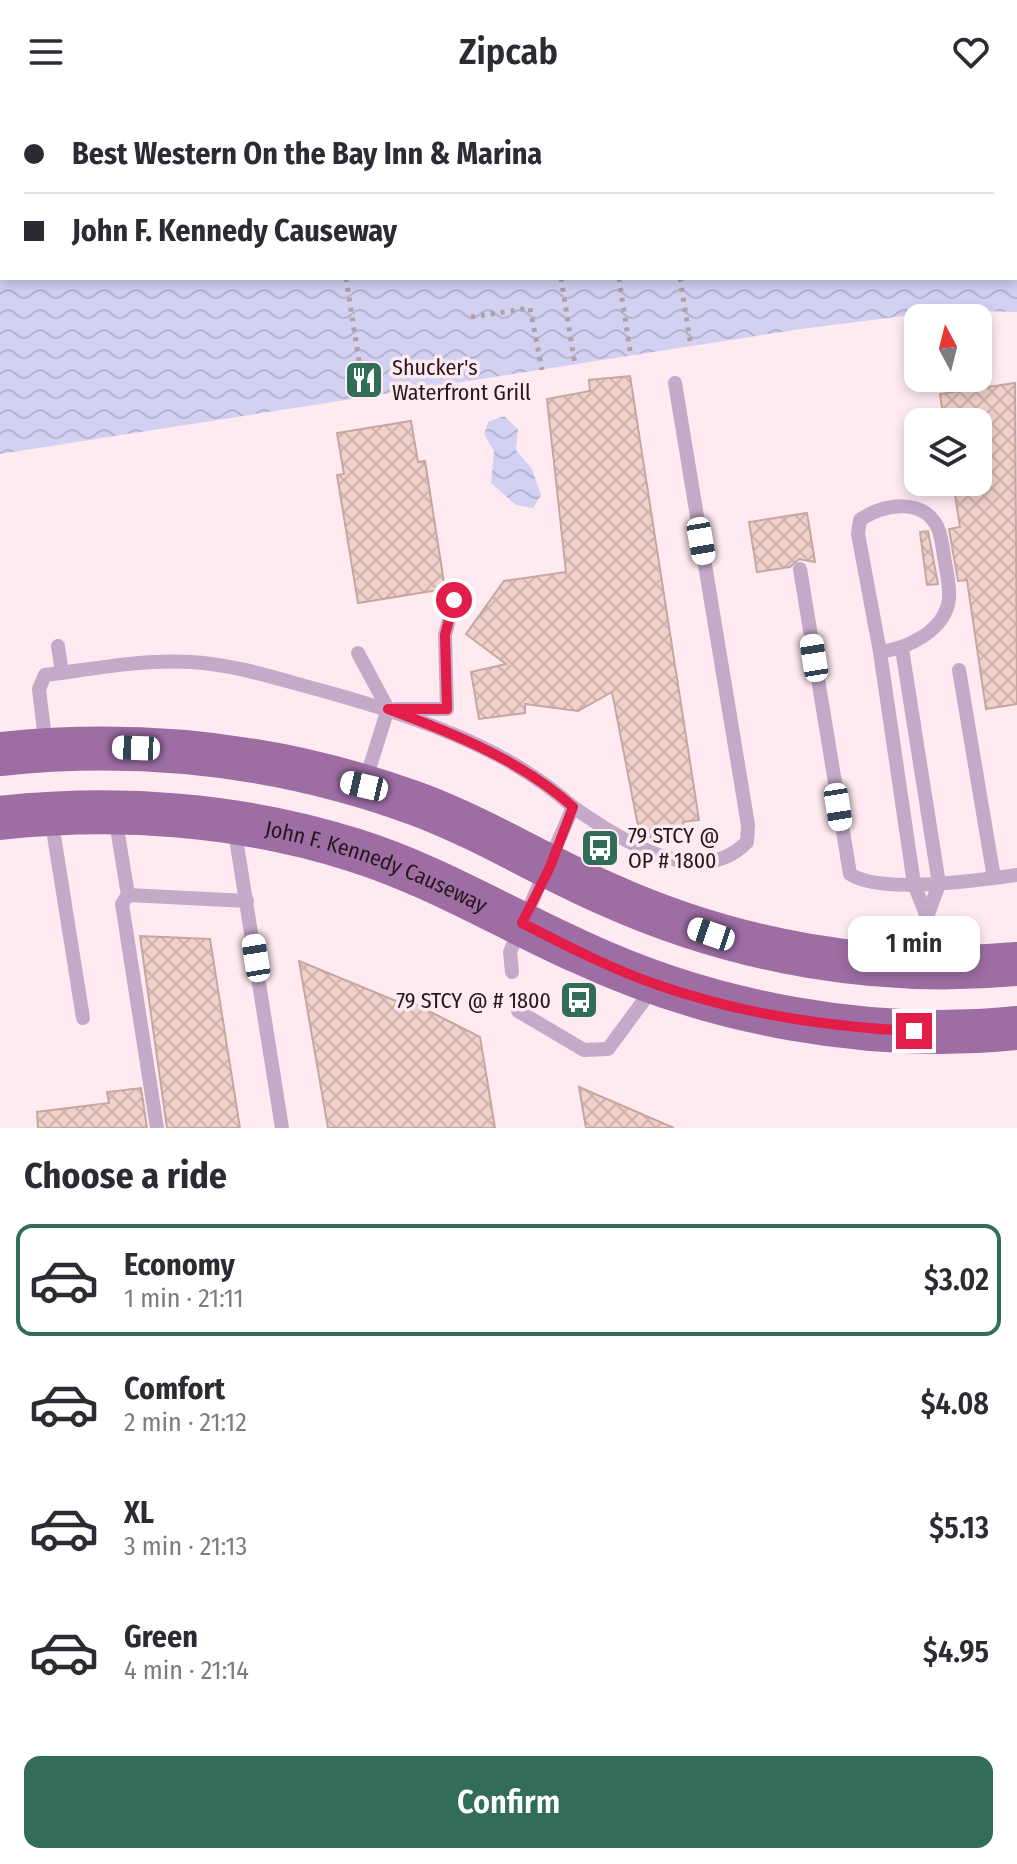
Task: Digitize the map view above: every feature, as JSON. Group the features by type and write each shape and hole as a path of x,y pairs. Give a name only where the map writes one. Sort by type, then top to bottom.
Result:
{"main road":[{"path":"0,754 46,749 168,749 231,756 364,786 478,830 657,916 711,934 821,958 926,968 1004,965 1008,1029"},
{"name":"John F. Kennedy Causeway","path":"0,818 115,812 233,822 314,838 405,867 656,984 711,1000 832,1023 935,1032 1008,1029"}],"lane":[{"path":"46,749 41,679 62,673 187,662 228,665 388,709 433,726 544,780 573,807 624,840 665,858 704,860 733,856 747,842 748,825 675,383"},
{"path":"880,652 902,649 938,623 949,601 939,529 926,513 911,507 890,506 860,520 858,534 880,652 914,884 927,917"},
{"path":"800,569 850,874 858,880 914,884 1017,875"},
{"path":"388,709 447,709 445,635 454,600"},
{"path":"58,646 62,673"},
{"path":"902,649 939,884 927,917 926,968"},
{"path":"358,653 388,709 364,786"},
{"path":"959,670 994,878"},
{"path":"512,972 510,952 550,867 573,807"},
{"path":"115,812 128,895 122,904 157,1128"},
{"path":"50,813 83,1018"},
{"path":"233,822 282,1128"},
{"path":"128,895 247,901"},
{"path":"518,1011 584,1050 608,1049 656,984"}],"path":[{"path":"346,280 359,361"},
{"path":"561,280 575,365"},
{"path":"619,280 631,357"},
{"path":"680,280 691,347"},
{"path":"471,317 530,308 542,370"}],"water":[{"path":"0,280 1017,280 1017,312 992,311 992,304 904,304 904,316 801,329 0,454"},
{"path":"504,416 518,429 516,450 532,469 541,495 533,508 516,505 491,483 494,451 484,434 488,422"}],"building":[{"path":"630,376 699,820 683,822 684,832 645,838 640,836 612,692 578,711 525,704 525,713 479,719 471,672 506,664 466,634 504,581 566,572 547,399 590,391 589,380"},
{"path":"1015,383 1017,704 986,709 967,580 958,581 949,529 960,527 955,496 992,496 992,408 942,408 940,394 992,392 992,386"},
{"path":"411,421 418,462 425,461 445,589 358,603 337,475 344,474 337,433"},
{"path":"807,513 815,562 799,559 790,567 757,572 749,522"},
{"path":"928,531 938,584 927,585 920,532"},
{"path":"140,936 210,939 240,1128 167,1128"},
{"path":"299,961 408,1006 407,1000 480,1037 495,1128 328,1128"},
{"path":"579,1087 674,1128 586,1128"},
{"path":"141,1088 147,1128 38,1128 37,1112 109,1103 107,1092"}],"place":[{"name":"Shucker's Waterfront Grill","path":"364,380"},
{"name":"79 STCY @ OP # 1800","path":"600,848"},
{"name":"79 STCY @ # 1800","path":"579,1000"}],"route":[{"path":"454,600 445,635 447,709 388,709 433,726 544,780 573,807 550,867 522,923 579,952 656,984 711,1000 819,1022 914,1031"}]}
